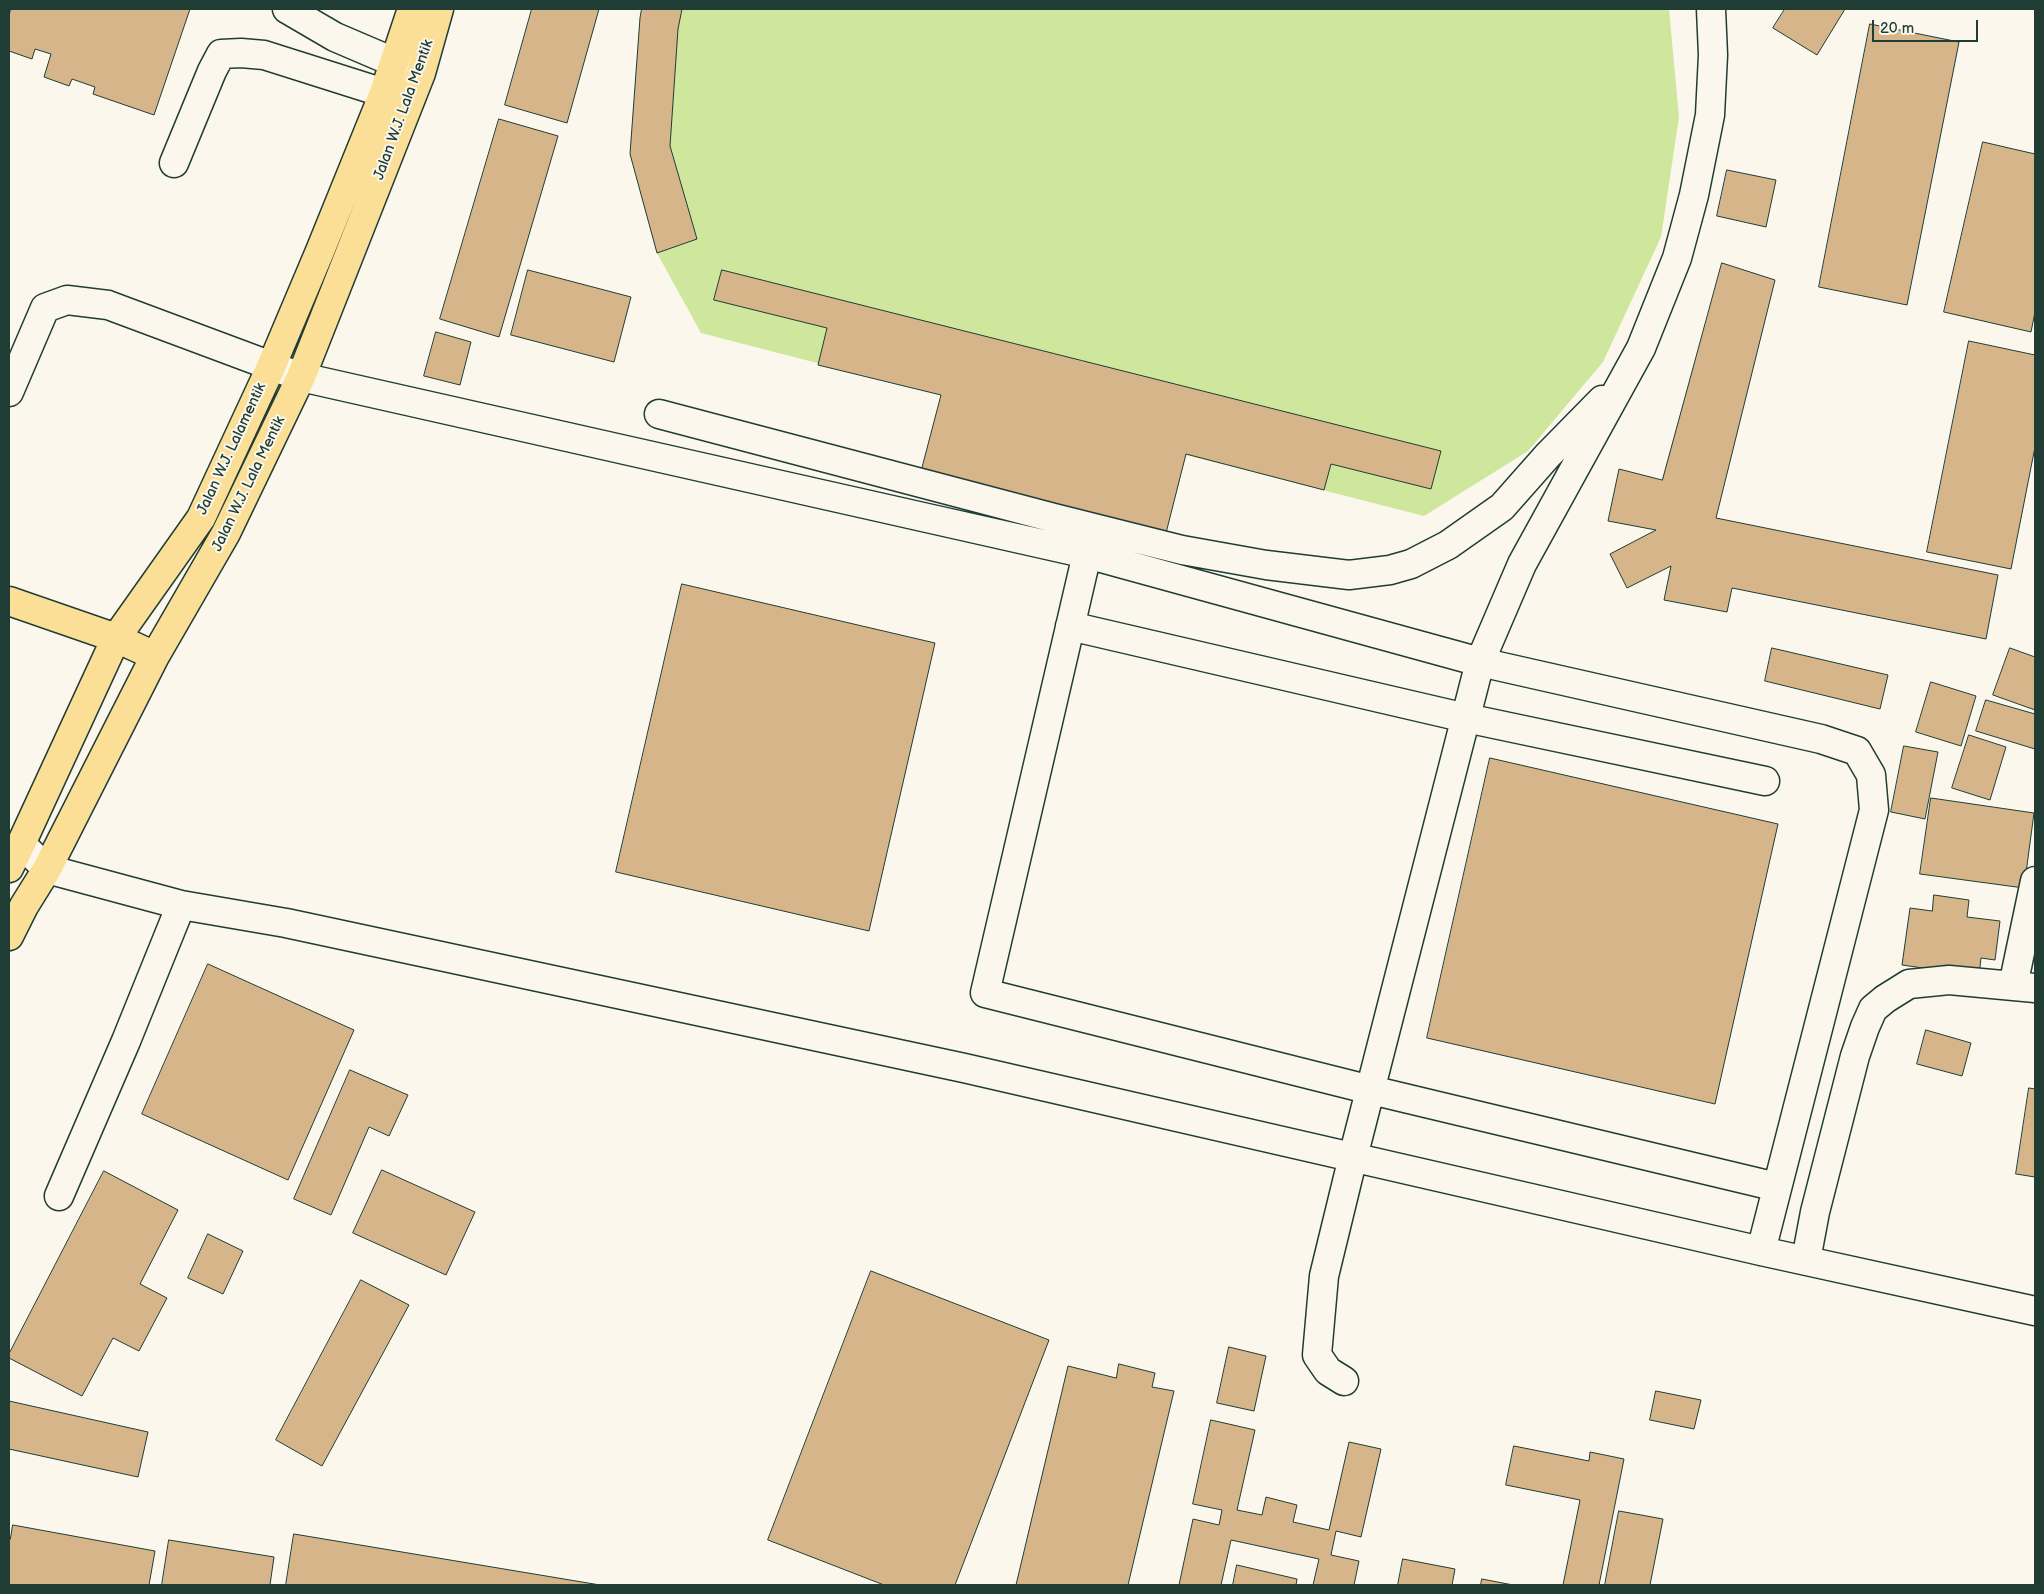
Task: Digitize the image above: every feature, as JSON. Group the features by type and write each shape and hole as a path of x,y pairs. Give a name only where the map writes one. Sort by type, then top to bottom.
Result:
{"main road":[{"name":"Jalan W.J. Lalamentik","path":"12,861 116,638 201,518 271,367 320,251 395,99 395,62 412,9"},
{"name":"Jalan W.J. Lala Mentik","path":"9,936 24,906 47,869 154,656 226,533 301,377 395,99 420,73 439,9"},
{"path":"9,600 116,638 154,656"}],"street":[{"path":"287,9 335,37 420,73"},
{"path":"1344,1381 1328,1371 1317,1355 1324,1276 1480,662 1522,564 1640,348 1677,258 1694,195 1710,115 1712,55 1710,9"},
{"path":"174,163 212,71 221,54 264,55 395,99"},
{"path":"9,392 45,308 67,300 108,306 301,377 1087,554 1480,662 1821,739 1857,750 1871,775 1874,810 1761,1251"},
{"path":"659,414 1182,550 1266,565 1349,575 1397,568 1448,546 1502,507 1592,409 1604,398 1615,394"},
{"path":"795,488 806,452"},
{"path":"1087,554 985,993 1371,1090 1777,1187"},
{"path":"1070,626 1466,718 1765,782"},
{"path":"12,861 181,905 286,923 964,1068 1761,1251 2035,1311"},
{"path":"1806,1260 1815,1212 1855,1056 1873,1009 1909,984 1949,980 2024,987 2035,880"},
{"path":"59,1196 126,1041 181,905"}],"green space":[{"path":"642,9 1669,9 1679,117 1661,237 1603,362 1528,451 1424,516 1186,455 1175,498 930,438 941,395 701,333 657,253 630,154"}],"building":[{"path":"11,9 190,9 154,115 93,94 95,87 72,79 69,86 44,77 51,54 35,49 32,59 9,51 9,16"},
{"path":"532,9 599,9 567,123 505,105"},
{"path":"642,9 682,9 678,29 670,146 697,239 657,253 630,154"},
{"path":"1785,9 1845,9 1817,55 1773,28"},
{"path":"1870,24 1959,42 1907,305 1819,287"},
{"path":"499,119 558,136 499,337 440,319"},
{"path":"1983,142 2035,154 2035,312 2031,332 1944,312"},
{"path":"1727,170 1776,180 1766,227 1717,216"},
{"path":"1722,263 1775,280 1716,518 1998,575 1986,639 1732,588 1727,612 1664,600 1671,566 1627,588 1610,554 1656,530 1608,521 1619,469 1662,480"},
{"path":"528,270 631,297 614,362 511,335"},
{"path":"722,270 1441,451 1431,489 1331,464 1324,490 1186,454 1165,537 920,475 941,395 818,365 827,328 714,300"},
{"path":"436,332 471,342 460,385 424,376"},
{"path":"1969,341 2035,355 2035,447 2011,569 1927,552"},
{"path":"682,584 935,643 869,931 616,872"},
{"path":"1772,648 1888,675 1880,709 1765,681"},
{"path":"2010,648 2035,657 2035,710 1993,695"},
{"path":"1931,682 1976,696 1961,746 1916,732"},
{"path":"1986,700 2035,714 2035,749 1976,731"},
{"path":"1969,735 2006,747 1990,800 1952,788"},
{"path":"1904,746 1938,752 1925,819 1891,812"},
{"path":"1490,758 1778,824 1715,1104 1427,1038"},
{"path":"1931,798 2034,813 2024,888 1920,874"},
{"path":"1934,895 1969,900 1967,917 2000,921 1995,960 1981,958 1979,976 1902,965 1910,908 1932,911"},
{"path":"208,964 354,1030 288,1180 142,1114"},
{"path":"1926,1030 1971,1043 1962,1076 1917,1064"},
{"path":"350,1070 408,1095 389,1136 369,1127 331,1215 294,1199"},
{"path":"2029,1088 2035,1089 2035,1177 2016,1174"},
{"path":"382,1170 475,1212 446,1275 353,1233"},
{"path":"104,1171 178,1210 140,1284 167,1298 139,1351 113,1338 82,1396 9,1358 9,1354"},
{"path":"208,1234 243,1251 223,1294 188,1278"},
{"path":"871,1271 1049,1340 955,1585 884,1585 768,1540"},
{"path":"361,1280 409,1305 322,1466 276,1440"},
{"path":"1229,1347 1266,1356 1254,1411 1217,1403"},
{"path":"1119,1364 1155,1373 1152,1387 1174,1391 1128,1585 1016,1585 1068,1366 1116,1378"},
{"path":"1656,1391 1701,1400 1694,1429 1650,1420"},
{"path":"9,1401 148,1432 138,1477 9,1449"},
{"path":"1211,1420 1255,1430 1237,1510 1262,1515 1266,1497 1297,1505 1293,1522 1329,1530 1349,1442 1381,1449 1361,1537 1336,1531 1331,1555 1359,1561 1354,1585 1313,1585 1319,1559 1231,1540 1221,1585 1179,1585 1193,1519 1219,1525 1222,1510 1193,1504"},
{"path":"1514,1446 1589,1461 1590,1452 1624,1459 1599,1585 1563,1585 1580,1500 1506,1485"},
{"path":"1619,1511 1663,1519 1650,1585 1605,1585"},
{"path":"13,1525 155,1551 149,1585 9,1585 9,1538"},
{"path":"294,1534 600,1585 286,1585"},
{"path":"169,1540 274,1557 270,1585 162,1585"},
{"path":"1403,1559 1455,1569 1452,1585 1398,1585"},
{"path":"1237,1565 1297,1579 1296,1585 1233,1585"},
{"path":"1482,1579 1513,1585 1481,1585"}]}
